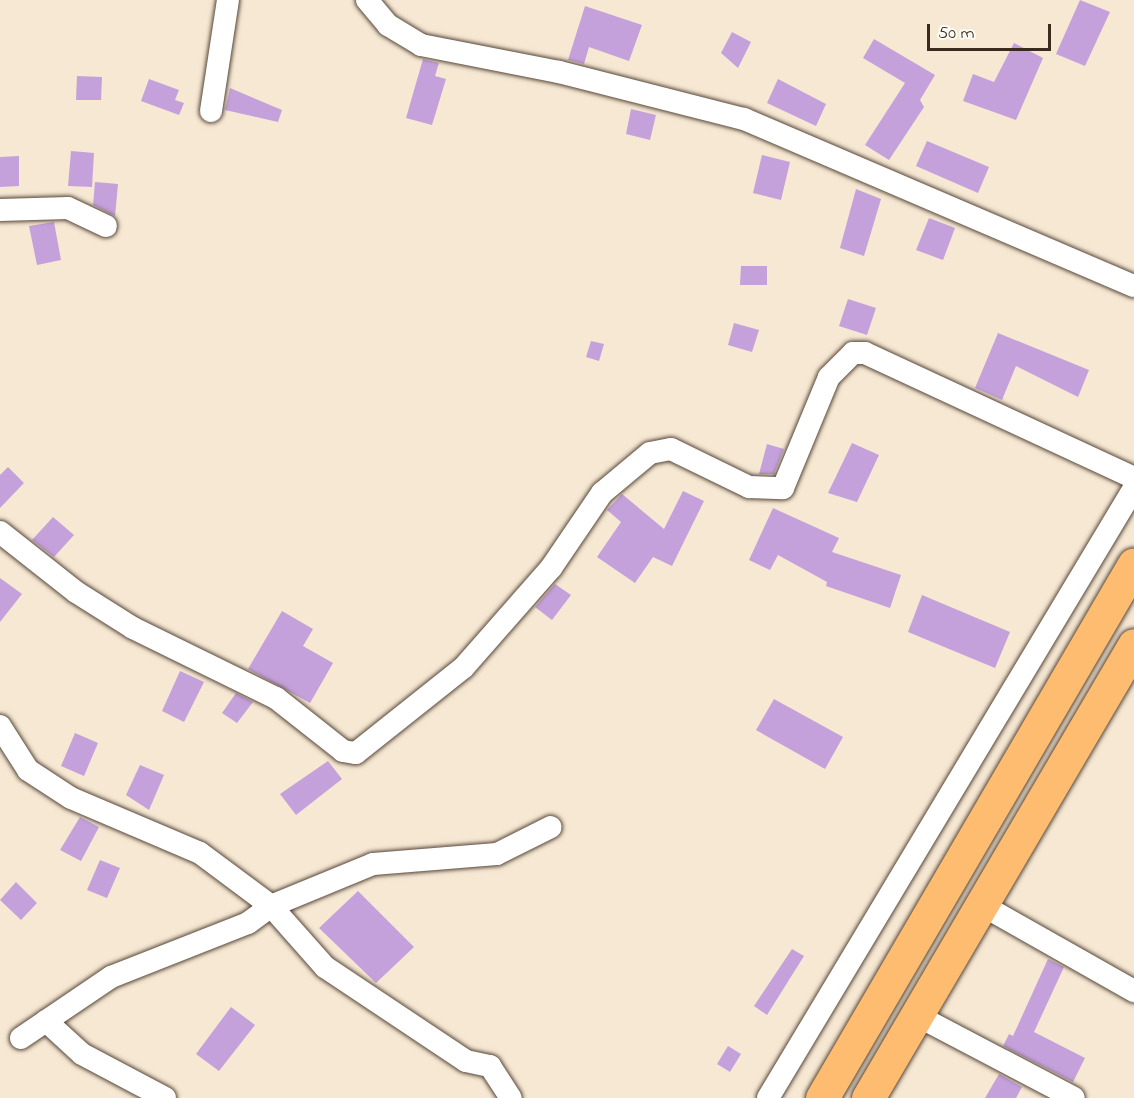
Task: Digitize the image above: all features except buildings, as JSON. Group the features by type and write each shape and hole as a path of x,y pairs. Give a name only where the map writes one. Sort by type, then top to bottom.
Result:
{"highway":[{"path":"822,1098 1134,564"},
{"path":"868,1098 1134,645"}],"street":[{"path":"211,111 228,0"},
{"path":"367,0 388,25 421,45 559,72 744,119 1134,286"},
{"path":"0,210 68,208 106,226"},
{"path":"0,532 114,616 276,698 343,751 356,753 464,668 551,568 602,493 650,453 671,449 749,487 783,488 830,377 853,353 865,353 1134,478"},
{"path":"768,1098 1134,488"},
{"path":"0,726 28,770 71,798 200,853 271,906 325,967 466,1061 490,1066 510,1098"},
{"path":"21,1038 111,977 248,923 271,906 373,864 497,854 551,827"},
{"path":"982,904 1134,991"},
{"path":"916,1015 1074,1098"},
{"path":"46,1022 82,1054 165,1098"}]}
